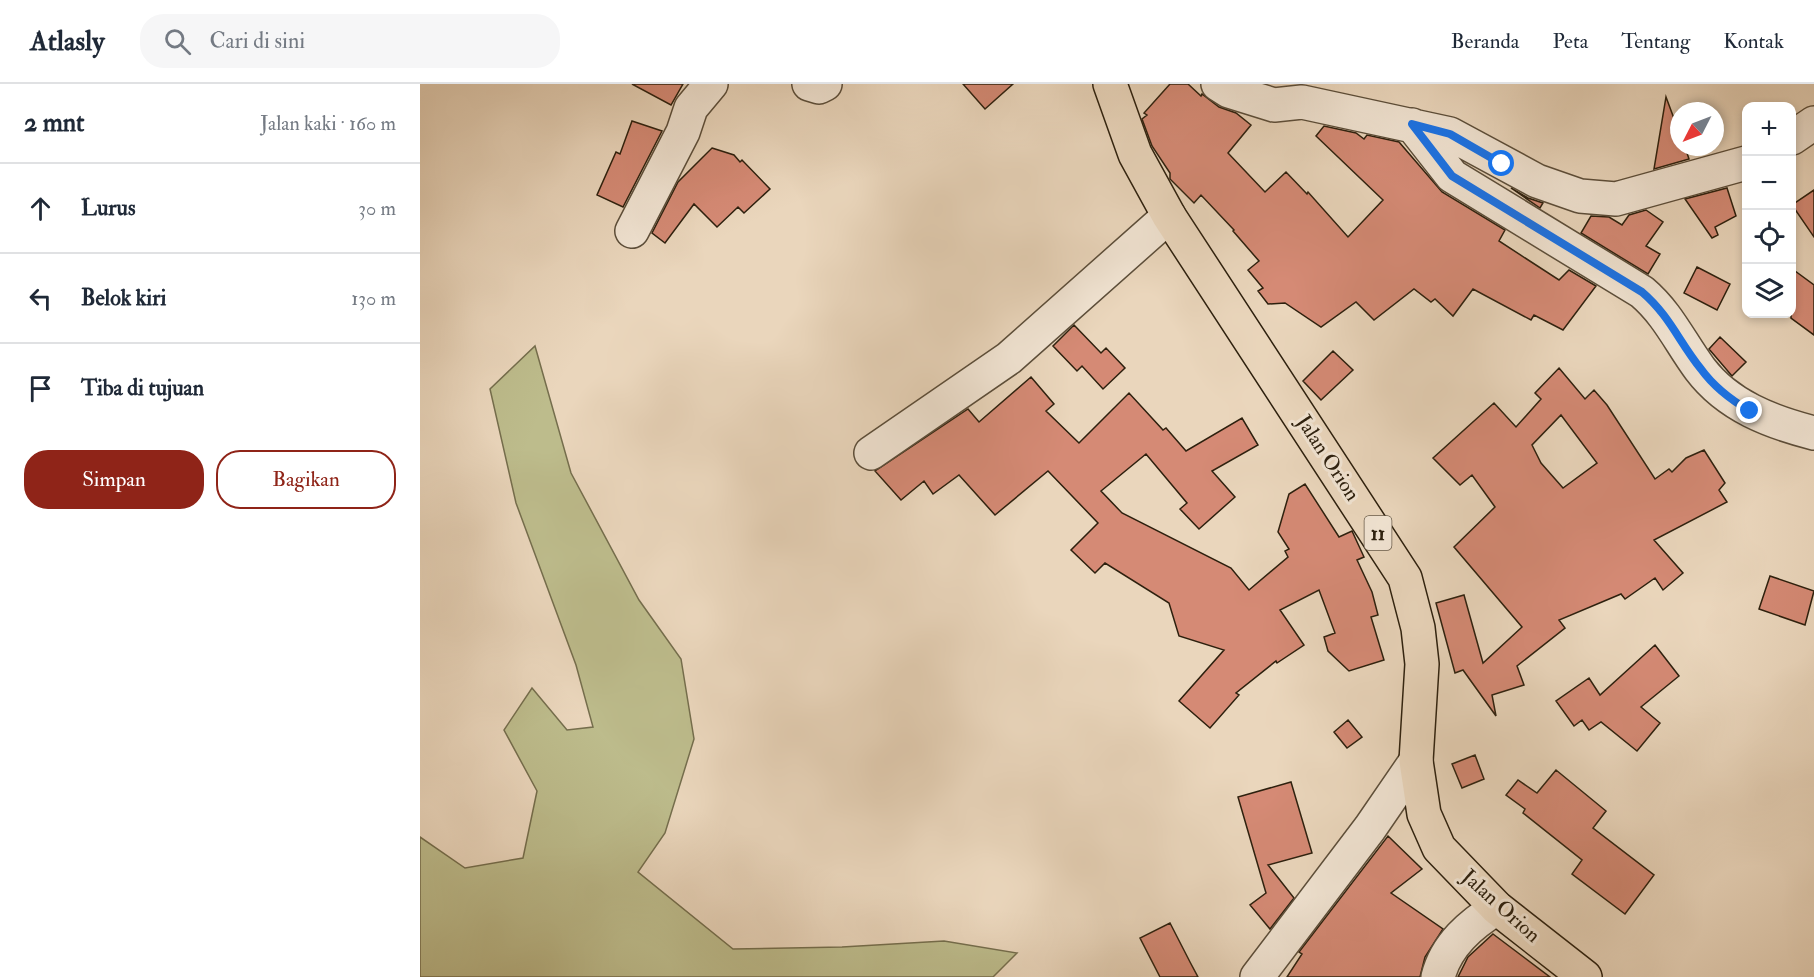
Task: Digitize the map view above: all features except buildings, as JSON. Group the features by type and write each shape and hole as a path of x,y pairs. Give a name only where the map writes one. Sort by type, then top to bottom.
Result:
{"highway":[{"name":"Jalan Orion","path":"1110,84 1136,153 1169,216 1405,578 1418,628 1422,664 1416,761 1424,814 1439,848 1497,908 1585,977"}],"street":[{"path":"632,231 680,140 691,108 711,84"},
{"path":"808,84 819,87 825,84"},
{"path":"1227,86 1274,105 1302,102 1450,134 1537,181 1580,196 1616,199 1742,164"},
{"path":"1796,135 1814,123"},
{"path":"1412,124 1452,176 1642,292 1677,331 1700,369 1721,392 1750,411 1814,433"},
{"path":"871,453 1009,358 1169,216"},
{"path":"1257,977 1370,828 1416,761"},
{"path":"1438,977 1440,968 1458,939 1473,923 1497,908"}],"shaded area":[{"path":"535,346 571,473 639,600 681,659 694,739 665,833 638,872 733,949 842,947 944,941 1017,953 993,977 420,977 420,837 465,868 523,858 537,791 504,730 532,688 567,730 593,727 576,665 516,503 490,389"}],"route":[{"path":"1502,164 1450,134 1412,124 1452,176 1509,213 1555,238 1642,292 1660,308 1700,369 1721,392 1750,411"}]}
